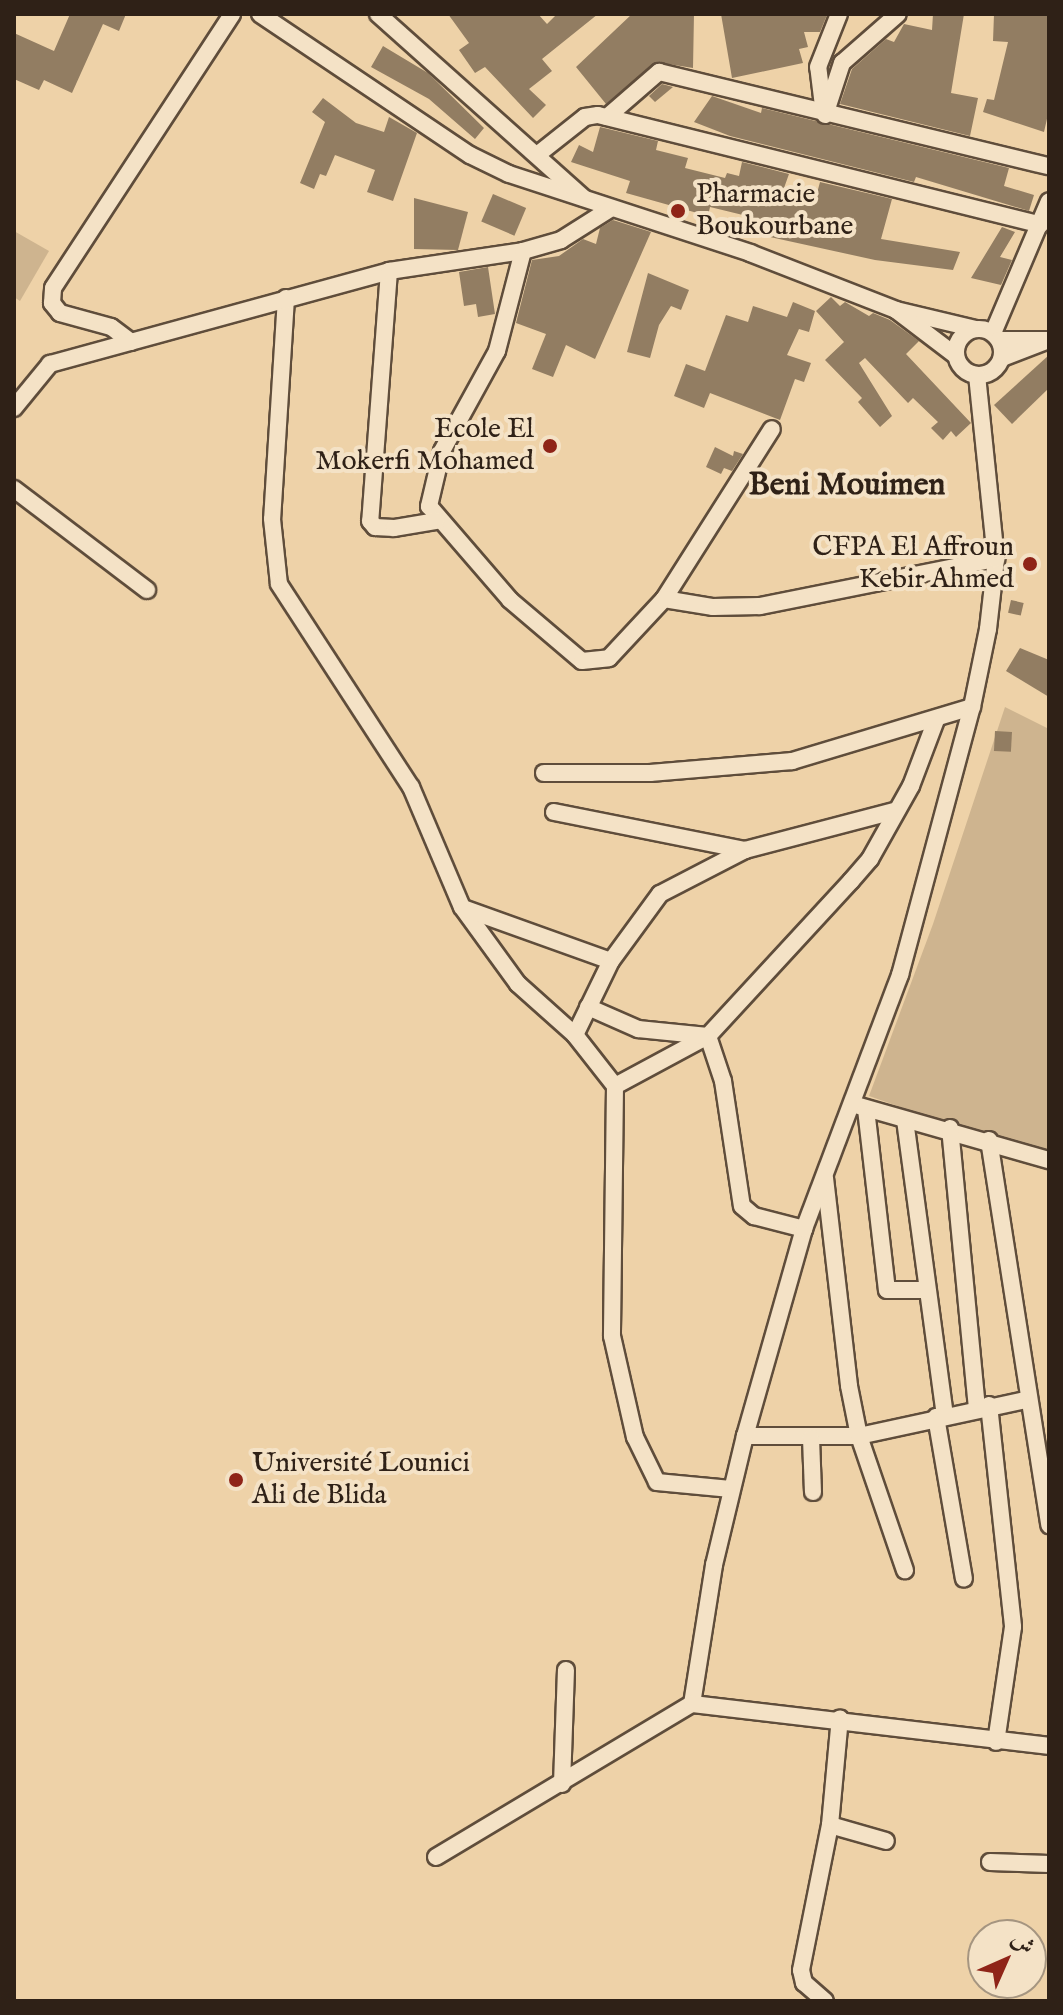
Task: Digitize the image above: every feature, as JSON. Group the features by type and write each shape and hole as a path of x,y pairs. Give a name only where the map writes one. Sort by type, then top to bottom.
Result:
{"street":[{"path":"131,342 111,327 60,313 52,303 53,288 232,14"},
{"path":"260,14 470,155 589,202 750,253 896,310 976,329 996,337 1049,340"},
{"path":"378,14 589,202"},
{"path":"825,115 818,67 839,14"},
{"path":"825,115 842,63 898,14"},
{"path":"607,117 659,72 825,115 1049,166"},
{"path":"537,155 585,117 607,117 1041,225"},
{"path":"1002,358 996,337 1049,201"},
{"path":"14,408 50,364 389,271 523,251 561,240 610,209"},
{"path":"523,251 497,351 438,465 429,506 436,521 510,600 582,661 609,658 664,599 772,429"},
{"path":"389,271 370,521 394,528 436,521"},
{"path":"286,298 273,565 287,602 316,637 344,690 411,787 462,907 518,984 575,1035 615,1086 612,1336 635,1437 657,1482 731,1489"},
{"path":"896,310 955,355 959,365 977,376 993,371 1002,358 1049,340"},
{"path":"955,355 960,338 976,329"},
{"path":"692,1704 731,1489 745,1436 804,1229 824,1171 858,1106 900,975 972,707 996,559 977,376"},
{"path":"14,489 147,590"},
{"path":"664,599 713,607 760,606 996,559"},
{"path":"544,773 676,772 792,761 972,707"},
{"path":"615,1086 708,1036 870,859 897,810 936,720"},
{"path":"575,1035 611,961 660,894 745,850 897,810"},
{"path":"554,812 745,850"},
{"path":"462,907 611,961"},
{"path":"588,1007 638,1029 708,1036"},
{"path":"708,1036 723,1081 742,1206 754,1216 804,1229"},
{"path":"858,1106 905,1120 950,1128 1049,1160"},
{"path":"858,1106 887,1290 925,1290"},
{"path":"905,1120 940,1415 964,1579"},
{"path":"950,1128 1013,1627 996,1742"},
{"path":"989,1140 1026,1400 1049,1525"},
{"path":"824,1171 859,1436 905,1570"},
{"path":"745,1436 859,1436 940,1415 1026,1400"},
{"path":"811,1438 813,1492"},
{"path":"562,1784 566,1670"},
{"path":"436,1857 692,1704 840,1718 996,1742 1049,1746"},
{"path":"825,2001 804,1983 801,1970 830,1825 840,1718"},
{"path":"830,1825 886,1841"},
{"path":"990,1862 1049,1864"}],"shaded area":[{"path":"14,231 49,251 20,301 14,297"},
{"path":"1005,707 1049,729 1049,1159 869,1096 933,924"}],"building":[{"path":"70,14 126,14 119,31 103,24 72,93 44,80 39,90 14,79 14,33 54,51"},
{"path":"448,14 538,14 547,24 557,14 598,14 542,59 552,71 529,89 546,105 533,118 485,67 475,73 459,50 469,43"},
{"path":"632,14 694,14 693,68 656,62 606,104 576,67"},
{"path":"721,14 827,15 820,32 804,32 808,47 799,49 803,63 732,78"},
{"path":"933,14 964,14 951,93 978,98 970,136 840,104 852,69 886,39 894,42 904,24 932,30"},
{"path":"994,14 1049,14 1049,110 1044,132 983,112 987,99 994,100 1008,42 993,41"},
{"path":"383,46 428,73 484,128 475,139 429,99 371,67"},
{"path":"662,84 673,87 655,102 649,96"},
{"path":"712,96 761,113 762,108 1009,168 1004,186 1034,195 1029,211 916,177 914,182 730,136 694,122"},
{"path":"323,98 356,123 384,132 389,117 417,133 393,201 367,192 375,170 335,155 326,176 320,174 314,189 300,183 325,122 312,112"},
{"path":"600,127 658,141 656,150 688,158 685,168 725,178 727,173 739,176 742,162 789,174 784,188 816,197 820,182 892,199 881,239 960,252 953,270 875,260 770,237 743,225 747,216 710,207 708,216 626,193 630,181 571,162 579,145 593,152"},
{"path":"493,194 526,208 514,236 481,222"},
{"path":"414,198 468,212 458,250 414,249"},
{"path":"613,220 651,232 595,359 566,345 553,377 532,369 546,334 516,323 532,260 559,256 583,239 596,244 600,228"},
{"path":"1002,227 1015,232 1000,257 1012,260 1001,285 971,278"},
{"path":"488,267 495,314 478,317 476,304 464,306 459,272"},
{"path":"648,273 689,290 681,310 671,306 659,325 650,358 627,352"},
{"path":"831,297 840,306 845,302 869,316 873,313 890,320 919,341 906,354 971,423 956,437 951,431 943,440 931,428 938,422 913,398 908,403 865,358 859,363 892,416 880,427 858,402 862,398 825,360 844,342 816,311"},
{"path":"793,302 815,311 809,332 799,329 787,355 811,363 804,382 795,379 780,420 710,393 704,408 674,396 686,364 705,371 726,315 748,322 753,306 787,317"},
{"path":"1049,355 1049,388 1012,424 994,405"},
{"path":"715,447 733,456 734,451 743,454 732,471 724,468 721,474 706,467"},
{"path":"1011,600 1024,603 1021,616 1008,613"},
{"path":"1020,648 1049,660 1049,697 1006,671"},
{"path":"995,731 1012,732 1011,752 994,751"}],"place":[{"name":"Pharmacie Boukourbane","path":"678,211"},
{"name":"Ecole El Mokerfi Mohamed","path":"550,446"},
{"name":"CFPA El Affroun Kebir Ahmed","path":"1030,564"},
{"name":"Université Lounici Ali de Blida","path":"236,1480"}],"district":[{"name":"Beni Mouimen","path":"847,486"}]}
